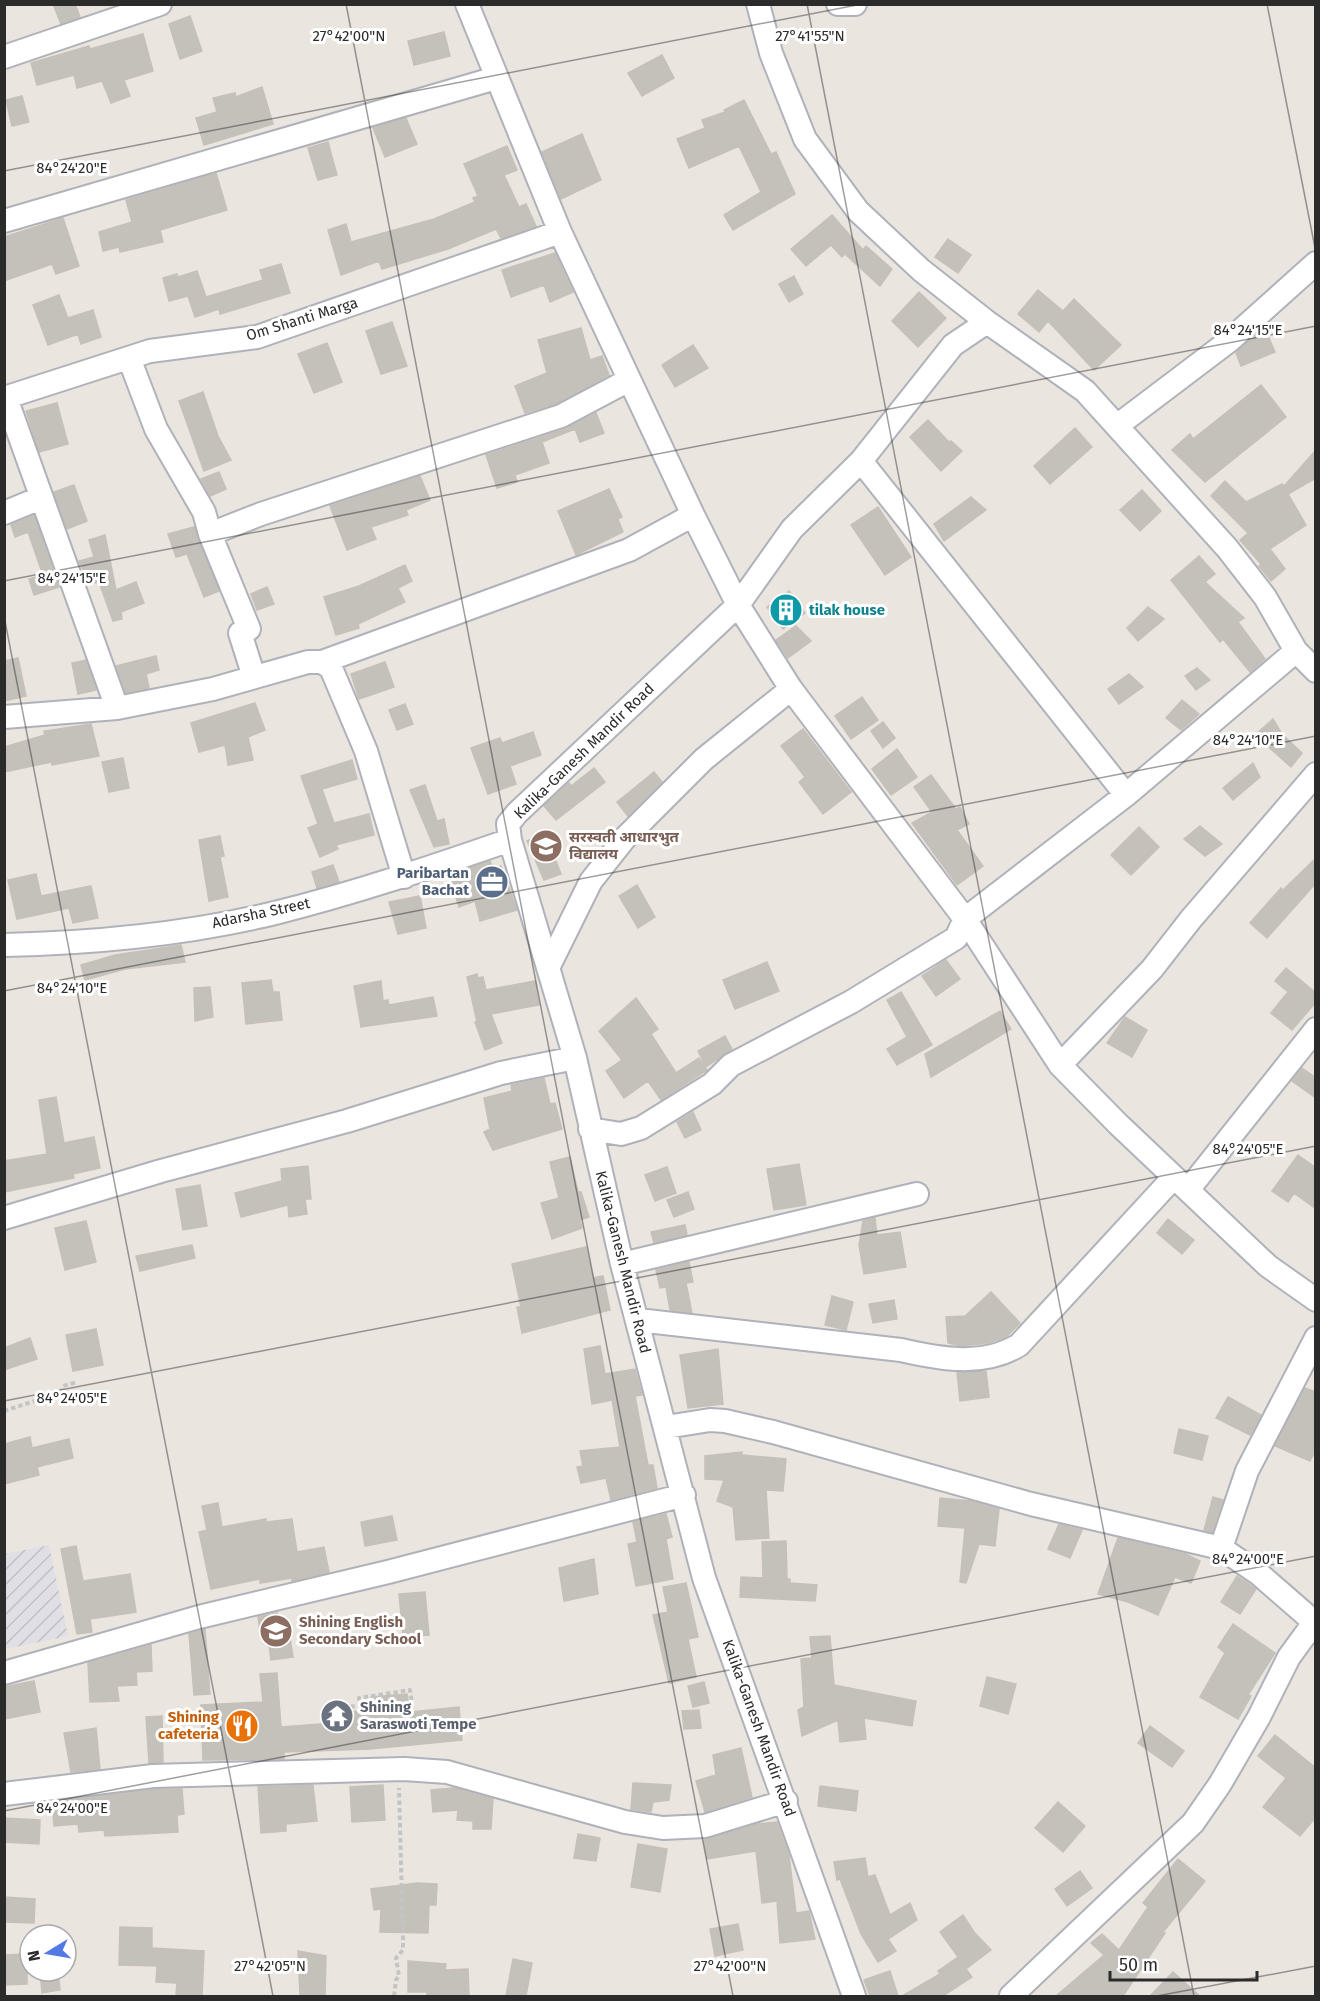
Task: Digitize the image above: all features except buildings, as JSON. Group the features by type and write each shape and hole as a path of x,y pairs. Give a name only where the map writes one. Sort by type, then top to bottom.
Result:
{"street":[{"path":"4,57 160,4"},
{"path":"467,4 560,232 629,380 738,604 791,689 964,919 1060,1065 1268,1266 1316,1300"},
{"path":"758,4 771,53 805,139 858,211 921,270 987,322 1085,391 1227,548 1265,597 1296,651 1316,671"},
{"path":"838,4 855,4"},
{"path":"4,221 496,78"},
{"name":"Om Shanti Marga","path":"5,398 150,351 257,337 560,232"},
{"path":"1118,425 1229,341 1316,263"},
{"name":"Kalika-Ganesh Mandir Road","path":"854,1996 786,1801 704,1578 622,1264 575,1058 510,840 508,825 517,813 738,604 792,529 861,461 954,345 987,322"},
{"path":"129,358 156,429 195,494 249,629 240,633 254,677"},
{"path":"210,534 261,514 561,416 629,380"},
{"path":"5,398 117,708"},
{"path":"861,461 1126,795"},
{"path":"4,513 40,498"},
{"path":"4,717 117,708 213,689 308,662 322,662 628,550 693,515"},
{"path":"590,1129 621,1134 641,1128 712,1084 731,1065 851,1002 956,938 964,919 1126,795 1296,651"},
{"path":"322,662 331,668 366,751 404,877"},
{"path":"548,968 591,881 626,838 704,759 791,689"},
{"path":"1060,1065 1152,969 1191,919 1316,774"},
{"name":"Adarsha Street","path":"4,945 60,944 195,927 273,913 404,877 510,840"},
{"path":"638,1320 901,1350 941,1359 1003,1355 1019,1345 1181,1184 1316,1029"},
{"path":"4,1218 161,1171 347,1121 501,1073 575,1058"},
{"path":"622,1264 917,1194"},
{"path":"1221,1548 1247,1471 1316,1338"},
{"path":"666,1427 710,1420 734,1423 1031,1504 1221,1548 1259,1574 1314,1620 1289,1657 1259,1717 1220,1784 1193,1822 1011,1996"},
{"path":"4,1673 199,1617 399,1569 684,1495"},
{"path":"4,1794 153,1776 398,1769 447,1772 625,1822 663,1828 705,1826 786,1801"}],"path":[{"path":"4,1411 62,1392 63,1386 76,1382"},
{"path":"345,1722 343,1707 360,1706 359,1698 368,1695 410,1690 413,1710"},
{"path":"394,1996 396,1980 399,1976 396,1958 403,1950 404,1922 398,1769"}],"shaded area":[{"path":"49,1545 68,1636 5,1649 5,1554"}],"place":[{"name":"tilak house","path":"786,610"},
{"name":"सरस्वती आधारभुत विद्यालय","path":"546,846"},
{"name":"Paribartan Bachat","path":"492,882"},
{"name":"Shining English Secondary School","path":"276,1631"},
{"name":"Shining Saraswoti Tempe","path":"337,1716"},
{"name":"Shining cafeteria","path":"242,1726"}]}
